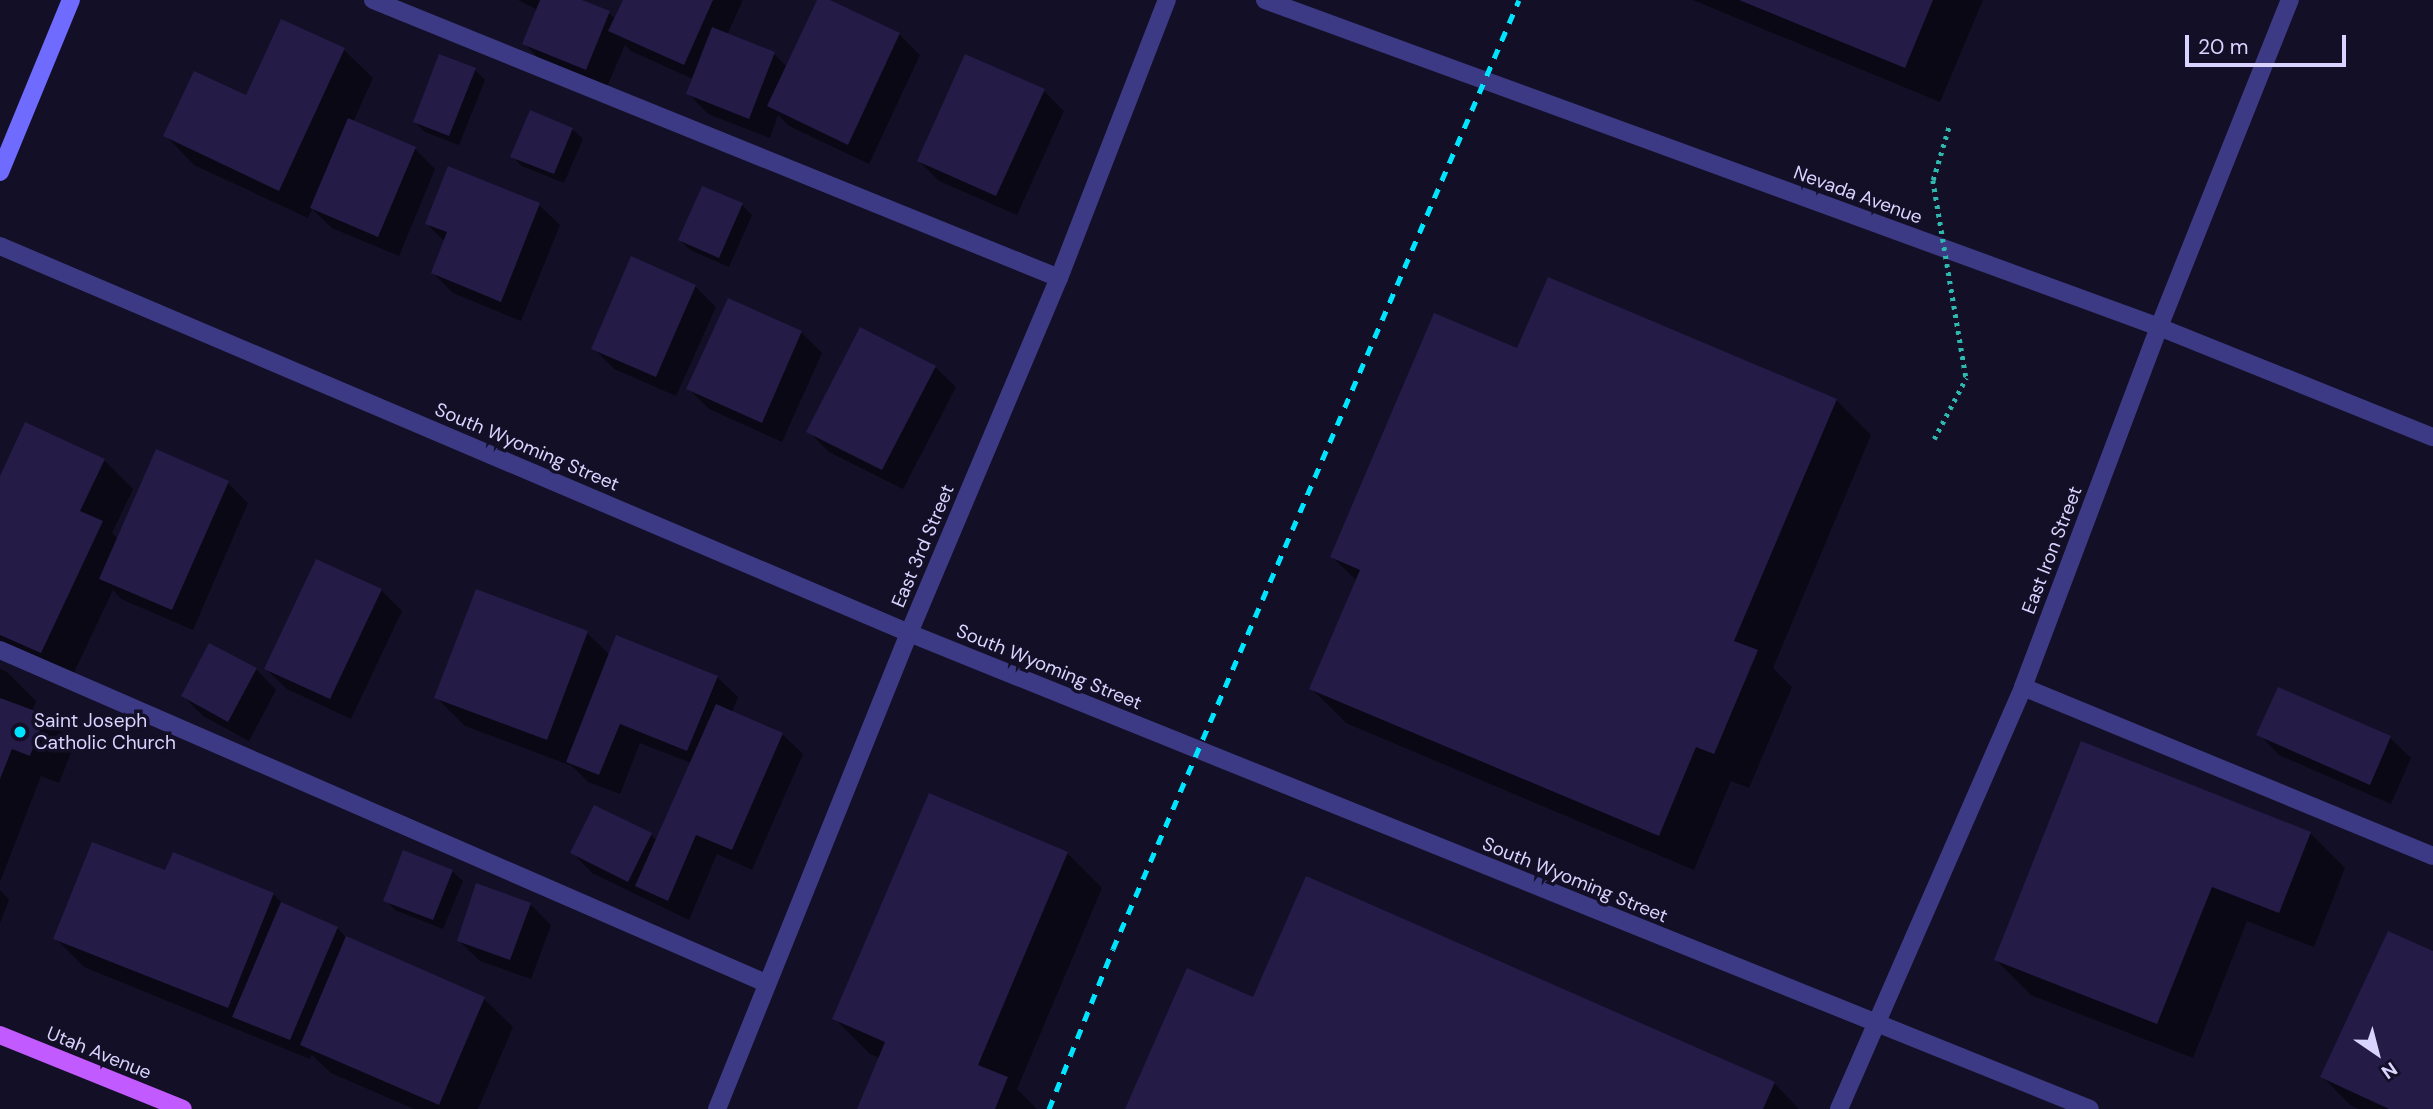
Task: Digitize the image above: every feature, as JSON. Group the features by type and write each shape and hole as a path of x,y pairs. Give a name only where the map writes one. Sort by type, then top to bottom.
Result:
{"main road":[{"name":"Utah Avenue","path":"0,1035 183,1109"}],"street":[{"path":"0,172 71,0"},
{"path":"373,0 1059,278"},
{"name":"East 3rd Street","path":"717,1109 909,633 1059,278 1167,0"},
{"name":"Nevada Avenue","path":"1265,0 2159,327 2433,437"},
{"name":"East Iron Street","path":"1839,1109 2023,687 2159,327 2290,0"},
{"name":"South Wyoming Street","path":"0,246 909,633 2090,1109"},
{"path":"0,650 766,984"},
{"path":"2023,687 2433,856"}],"path":[{"path":"1934,439 1966,378 1933,180 1950,123"}],"building":[{"path":"540,0 582,0 610,11 586,70 522,44"},
{"path":"623,0 713,0 684,65 608,31"},
{"path":"817,0 830,0 900,33 848,145 767,106"},
{"path":"1739,0 1933,0 1905,68"},
{"path":"281,19 345,48 279,191 163,136 194,71 246,95"},
{"path":"712,27 775,52 749,119 686,94"},
{"path":"439,54 476,68 449,136 413,122"},
{"path":"965,54 1045,89 996,196 917,161"},
{"path":"530,110 573,128 554,174 510,157"},
{"path":"348,118 416,147 378,237 310,208"},
{"path":"448,166 540,203 501,302 431,273 447,232 425,224"},
{"path":"702,186 743,203 719,258 678,240"},
{"path":"631,256 696,285 656,377 591,349"},
{"path":"1548,277 1837,399 1734,641 1758,650 1714,754 1696,747 1659,836 1309,689 1360,570 1330,557 1434,313 1517,348"},
{"path":"728,298 802,331 762,423 686,389"},
{"path":"860,327 936,366 882,470 806,432"},
{"path":"25,422 105,459 80,511 103,521 41,653 0,635 0,476"},
{"path":"156,449 229,481 172,610 99,579"},
{"path":"316,559 382,589 330,699 264,669"},
{"path":"476,589 588,631 547,740 434,698"},
{"path":"616,635 718,676 687,751 620,724 599,775 566,762"},
{"path":"209,643 257,668 228,722 181,696"},
{"path":"2278,687 2391,736 2370,785 2256,735"},
{"name":"Saint Joseph Catholic Church","path":"0,698 46,715 30,756 12,749 0,779"},
{"path":"716,704 783,733 732,850 696,835 668,901 635,886"},
{"path":"2081,741 2311,832 2279,913 2212,887 2157,1024 1994,960"},
{"path":"929,793 1068,852 978,1065 1008,1077 995,1109 857,1109 885,1042 832,1019"},
{"path":"594,805 652,833 628,882 570,853"},
{"path":"92,842 165,870 173,852 274,893 228,1008 53,939"},
{"path":"403,850 453,870 433,920 383,901"},
{"path":"1306,876 1775,1082 1763,1109 1125,1109 1187,968 1253,997"},
{"path":"476,883 531,903 510,960 457,941"},
{"path":"281,902 338,927 290,1040 232,1017"},
{"path":"2388,931 2433,951 2433,1109 2389,1109 2320,1077"},
{"path":"346,936 485,997 439,1105 300,1045"}],"railway":[{"path":"1049,1109 1113,949 1519,0"}],"place":[{"name":"Saint Joseph Catholic Church","path":"20,732"}]}
